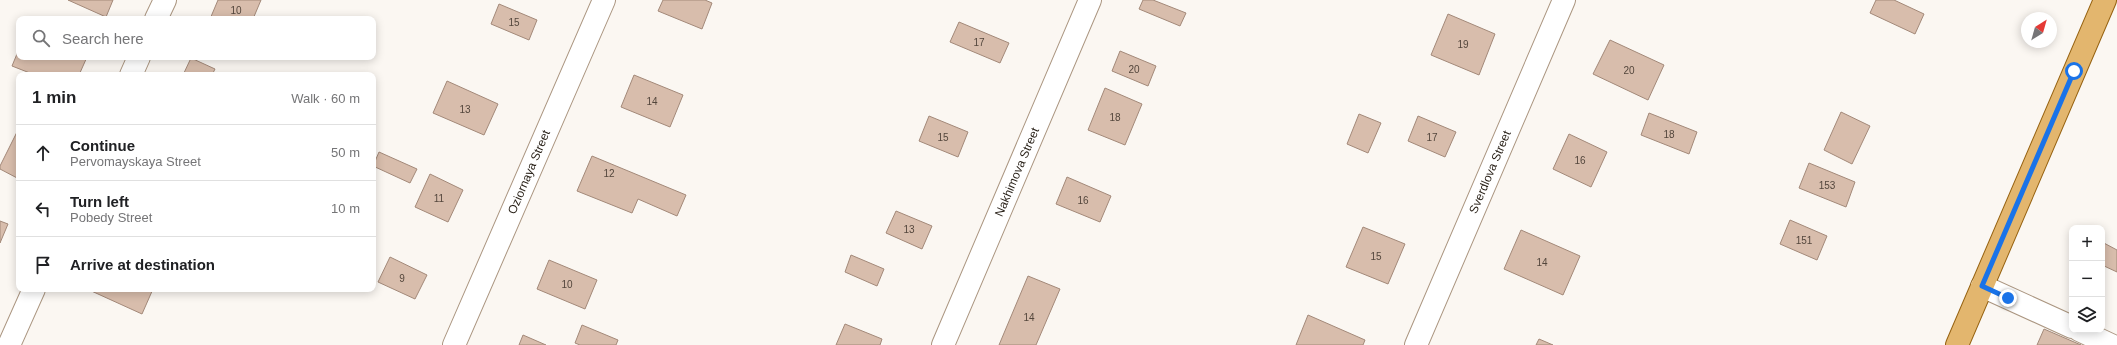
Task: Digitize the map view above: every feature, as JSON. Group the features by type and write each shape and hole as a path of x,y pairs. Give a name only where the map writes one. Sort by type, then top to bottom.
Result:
{"main road":[{"path":"1956,345 2105,0"}],"street":[{"path":"157,16 165,0"},
{"name":"Oziornaya Street","path":"454,345 604,0"},
{"name":"Nakhimova Street","path":"943,345 1090,0"},
{"name":"Sverdlova Street","path":"1416,345 1564,0"},
{"path":"132,72 138,60"},
{"path":"1982,286 2069,326"},
{"path":"9,345 33,292"},
{"path":"2085,333 2111,345"}],"building":[{"path":"68,0 113,0 106,16"},
{"path":"218,0 261,0 254,16 211,16"},
{"path":"663,0 705,0 712,3 702,29 658,11"},
{"path":"1143,0 1153,0 1186,13 1180,26 1139,9"},
{"path":"1876,0 1894,0 1924,14 1915,34 1870,13"},
{"path":"499,4 537,20 529,40 491,24"},
{"path":"1448,14 1495,34 1479,75 1431,55"},
{"path":"959,22 1009,43 1000,63 950,42"},
{"path":"1610,40 1664,65 1648,100 1593,74"},
{"path":"1120,51 1156,66 1148,86 1112,71"},
{"path":"16,56 16,60 86,60 80,72 27,72 12,66"},
{"path":"190,60 195,60 215,69 214,72 184,72"},
{"path":"634,75 683,95 670,127 621,107"},
{"path":"447,81 498,104 484,135 433,113"},
{"path":"1105,88 1142,104 1125,145 1088,130"},
{"path":"1841,112 1870,126 1852,164 1824,150"},
{"path":"1649,113 1697,132 1689,154 1641,135"},
{"path":"1359,114 1381,123 1368,153 1347,144"},
{"path":"929,116 968,132 958,157 919,141"},
{"path":"1418,116 1456,132 1445,157 1408,141"},
{"path":"16,134 16,177 0,169 0,166"},
{"path":"1569,134 1607,152 1591,187 1553,169"},
{"path":"379,152 417,169 410,183 376,167 376,159"},
{"path":"592,156 686,195 677,216 638,199 632,213 577,191"},
{"path":"1809,163 1855,182 1846,207 1799,188"},
{"path":"430,174 463,190 448,222 415,207"},
{"path":"1067,177 1111,196 1100,222 1056,204"},
{"path":"896,211 932,226 922,249 886,233"},
{"path":"1790,220 1827,236 1817,260 1780,244"},
{"path":"0,221 8,224 0,243"},
{"path":"1363,227 1405,244 1388,284 1346,267"},
{"path":"1521,230 1580,256 1563,295 1504,269"},
{"path":"2105,244 2117,250 2117,272 2105,266"},
{"path":"851,255 884,269 877,286 845,272"},
{"path":"390,257 427,275 415,299 378,282"},
{"path":"549,260 597,280 585,309 537,289"},
{"path":"1028,276 1060,289 1036,345 999,345"},
{"path":"94,292 152,292 142,314"},
{"path":"1308,315 1365,340 1363,345 1296,345"},
{"path":"845,324 882,339 880,345 836,345"},
{"path":"582,325 618,340 616,345 580,345 575,343"},
{"path":"2044,329 2081,345 2037,345"},
{"path":"523,335 546,345 519,345"},
{"path":"1539,339 1553,345 1536,345"}],"route":[{"path":"2008,298 1982,286 2074,71"}]}
